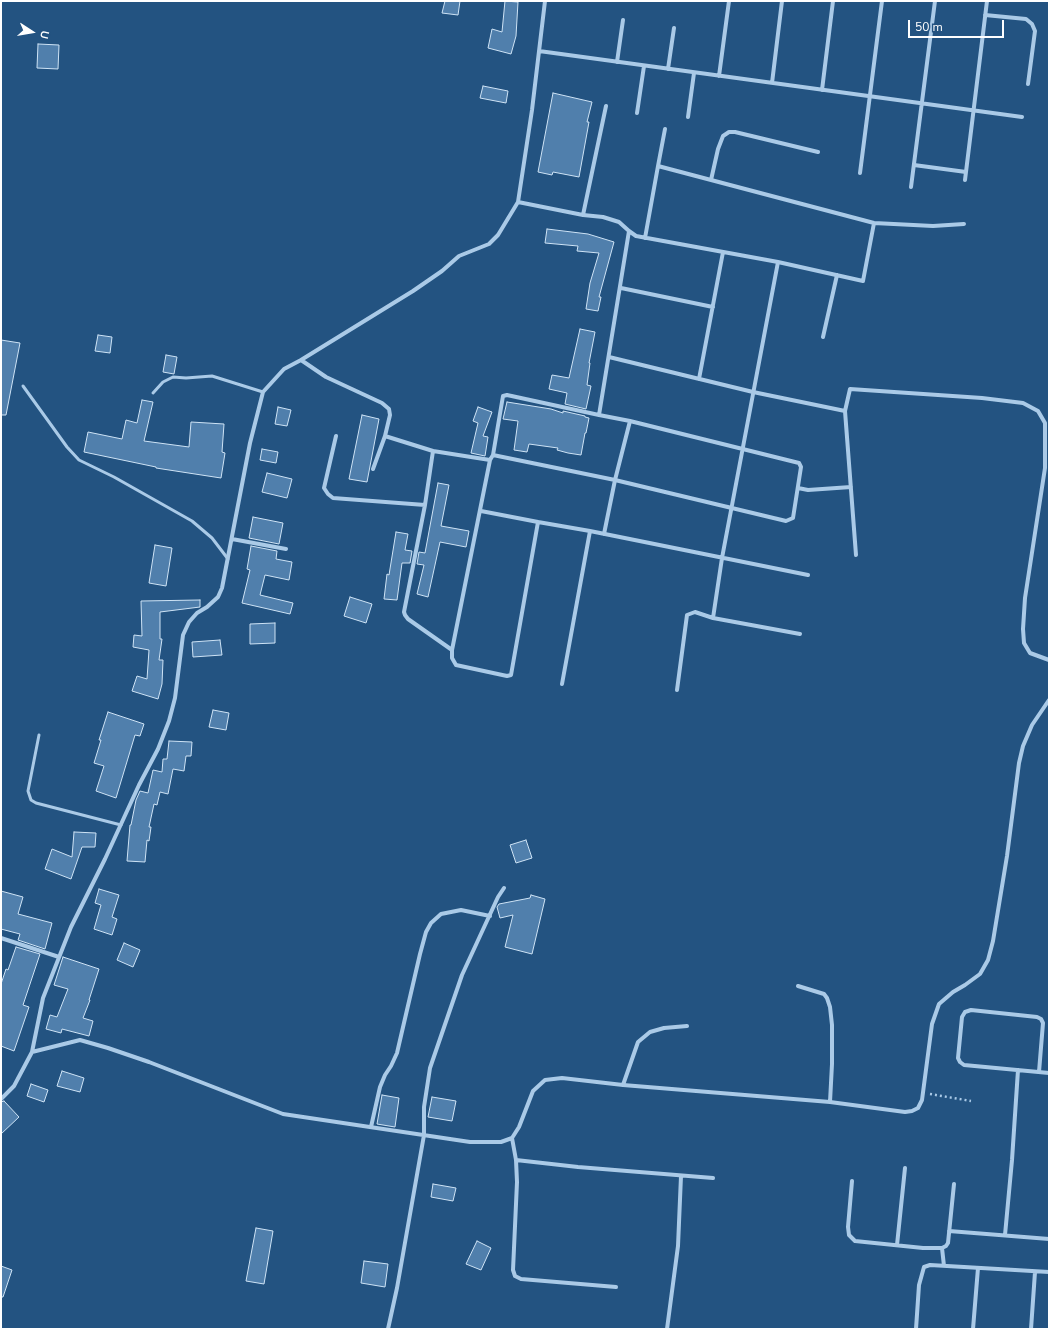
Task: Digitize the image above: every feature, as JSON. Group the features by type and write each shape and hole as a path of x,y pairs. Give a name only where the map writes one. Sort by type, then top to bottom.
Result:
{"street":[{"path":"1,1098 14,1086 32,1052 43,998 71,927 139,785 158,749 169,721 175,698 184,635 189,622 218,597 222,588 250,443 263,392 284,369 413,291 442,271 459,256 489,244 498,235 518,202 545,1"},
{"path":"719,76 729,1"},
{"path":"772,83 782,1"},
{"path":"822,90 833,1"},
{"path":"860,173 882,1"},
{"path":"911,187 935,1"},
{"path":"964,180 987,1"},
{"path":"985,15 1026,19 1032,24 1034,31 1028,84"},
{"path":"617,62 623,20"},
{"path":"668,69 674,28"},
{"path":"539,51 1022,117"},
{"path":"637,112 644,66"},
{"path":"688,117 694,73"},
{"path":"583,215 606,106"},
{"path":"645,238 665,129"},
{"path":"712,180 718,149 723,136 729,132 735,132 818,152"},
{"path":"914,165 966,172"},
{"path":"658,166 874,223 933,226 964,224"},
{"path":"518,202 583,215 603,217 620,222 636,236 778,262 863,281 874,223"},
{"path":"599,415 630,231"},
{"path":"699,378 723,252"},
{"path":"713,618 722,558 778,262"},
{"path":"823,337 837,275"},
{"path":"621,288 713,307"},
{"path":"609,357 753,392 845,411"},
{"path":"301,360 326,377 382,403 389,409 390,415 385,436 373,469"},
{"path":"856,555 845,411 850,389 982,398 1023,403 1038,411 1045,423 1045,468 1025,598 1023,629 1024,643 1030,653 1049,660"},
{"path":"385,436 433,451 492,458 615,480 786,520 793,518 801,467 799,463 630,421 504,395 502,399 492,458 452,650 452,658 456,665 507,676 510,675 538,522"},
{"path":"604,534 615,480 630,421"},
{"path":"336,436 324,488 333,498 425,505"},
{"path":"433,451 425,505 404,612 408,619 452,650"},
{"path":"798,488 808,490 851,487"},
{"path":"481,511 590,531 808,575"},
{"path":"562,684 590,531"},
{"path":"232,539 286,548"},
{"path":"677,690 688,615 695,612 713,618 800,634"},
{"path":"32,1052 80,1040 149,1062 283,1114 470,1142 501,1142 512,1138 519,1127 533,1091 545,1080 562,1078 623,1085 830,1102 905,1112 912,1111 918,1108 922,1100 932,1024 939,1004 953,992 980,974 988,960 993,942 1008,856 1019,763 1023,746 1032,725 1049,700"},
{"path":"388,1329 397,1288 424,1135 424,1107 430,1068 462,975 498,897 504,888"},
{"path":"371,1127 380,1087 397,1053 420,954 426,932 431,923 441,914 461,910 490,916"},
{"path":"1,938 59,957"},
{"path":"798,986 824,994 830,1007 832,1025 832,1064 830,1102"},
{"path":"1040,1072 1043,1023 1041,1019 971,1010 965,1012 962,1016 958,1058 964,1065 1049,1073"},
{"path":"623,1085 638,1042 650,1032 664,1028 687,1026"},
{"path":"1005,1235 1018,1070"},
{"path":"512,1138 516,1160 517,1182 513,1270 515,1276 520,1280 616,1287"},
{"path":"516,1160 578,1167 713,1178"},
{"path":"897,1245 905,1168"},
{"path":"667,1329 678,1246 681,1176"},
{"path":"852,1181 848,1227 849,1235 854,1241 923,1248 942,1248 948,1243 954,1184"},
{"path":"949,1231 1049,1239"},
{"path":"942,1248 944,1266"},
{"path":"916,1329 920,1286 924,1267 944,1266 1049,1272"},
{"path":"973,1329 978,1268"},
{"path":"1031,1329 1035,1272"}],"lane":[{"path":"153,393 163,382 173,377 186,378 212,376 263,392"},
{"path":"23,386 67,447 79,460 114,477 192,521 212,538 228,559"},
{"path":"39,735 28,791 30,800 36,803 121,825"}],"path":[{"path":"923,1092 970,1101"}],"building":[{"path":"445,1 460,1 458,15 442,13"},
{"path":"505,1 518,2 516,36 511,54 488,48 492,29 502,32"},
{"path":"38,44 59,45 58,69 37,68"},
{"path":"483,86 508,91 506,103 480,98"},
{"path":"553,93 592,102 587,122 589,122 579,177 553,172 552,175 538,172"},
{"path":"547,229 588,234 614,242 599,297 601,297 598,311 586,309 590,283 599,253 577,251 578,246 545,243"},
{"path":"580,329 595,332 589,363 587,385 591,386 586,409 565,404 567,393 549,389 552,375 569,378"},
{"path":"98,335 112,337 110,353 95,351"},
{"path":"1,340 20,343 6,415 1,415"},
{"path":"166,355 177,357 174,374 163,372"},
{"path":"142,400 153,402 144,441 189,447 191,422 224,424 222,452 225,453 221,478 156,468 84,452 88,432 122,439 126,420 137,423"},
{"path":"507,402 551,409 563,413 563,411 589,418 581,455 557,450 558,448 529,444 527,452 514,450 518,421 503,419"},
{"path":"278,407 291,410 287,426 275,424"},
{"path":"478,407 492,412 483,436 488,437 485,456 471,453 478,423 473,421"},
{"path":"362,415 379,419 367,482 349,479"},
{"path":"262,449 278,452 276,463 260,460"},
{"path":"267,473 292,479 287,498 262,492"},
{"path":"438,483 449,485 441,526 469,531 466,547 440,542 428,597 417,594 424,565 417,564 419,552 425,553"},
{"path":"253,517 283,523 279,544 249,538"},
{"path":"396,532 408,534 405,550 412,551 410,563 402,563 397,600 384,599 387,574 389,575"},
{"path":"155,545 172,548 166,586 149,583"},
{"path":"251,546 277,551 276,559 292,562 289,580 265,575 260,595 293,603 290,614 242,603 250,570 247,569"},
{"path":"350,597 372,604 366,623 344,616"},
{"path":"200,600 200,607 160,612 160,639 162,639 159,660 163,660 162,684 158,699 132,691 137,676 147,679 149,650 133,647 134,635 142,636 141,601"},
{"path":"275,623 275,643 250,644 250,624"},
{"path":"220,640 222,655 193,657 192,642"},
{"path":"213,710 229,713 226,730 209,727"},
{"path":"108,712 144,724 140,736 135,735 116,798 96,791 104,766 94,763 101,740 99,740"},
{"path":"169,741 192,742 191,756 186,756 184,771 173,769 168,794 160,792 157,805 154,804 149,827 151,827 149,841 147,840 145,862 127,861 130,825 136,800 140,791 148,793 153,770 162,772 163,759 167,759"},
{"path":"74,832 96,833 95,847 82,847 71,879 45,869 52,849 72,857"},
{"path":"526,840 532,858 516,863 510,845"},
{"path":"99,889 119,895 112,917 117,919 112,935 94,929 101,905 95,903"},
{"path":"1,891 23,897 18,914 52,923 45,949 18,940 20,934 1,929"},
{"path":"531,895 545,899 532,954 505,947 513,915 500,918 497,907 499,904 530,898"},
{"path":"124,943 140,950 133,967 117,960"},
{"path":"16,947 40,954 23,1005 29,1007 14,1051 1,1046 1,984 6,969 8,970"},
{"path":"63,957 99,969 83,1018 93,1021 89,1036 62,1029 61,1033 46,1029 50,1015 57,1017 68,989 54,985"},
{"path":"62,1071 84,1078 80,1092 57,1086"},
{"path":"31,1084 48,1090 44,1102 27,1096"},
{"path":"382,1095 399,1098 395,1127 377,1124"},
{"path":"432,1097 456,1101 452,1121 428,1117"},
{"path":"4,1101 19,1117 1,1134 1,1102"},
{"path":"433,1184 456,1188 453,1201 431,1197"},
{"path":"256,1228 273,1231 264,1284 246,1281"},
{"path":"477,1241 491,1248 481,1270 466,1264"},
{"path":"364,1261 388,1264 385,1287 361,1283"},
{"path":"1,1266 12,1270 3,1297 1,1297"}]}
